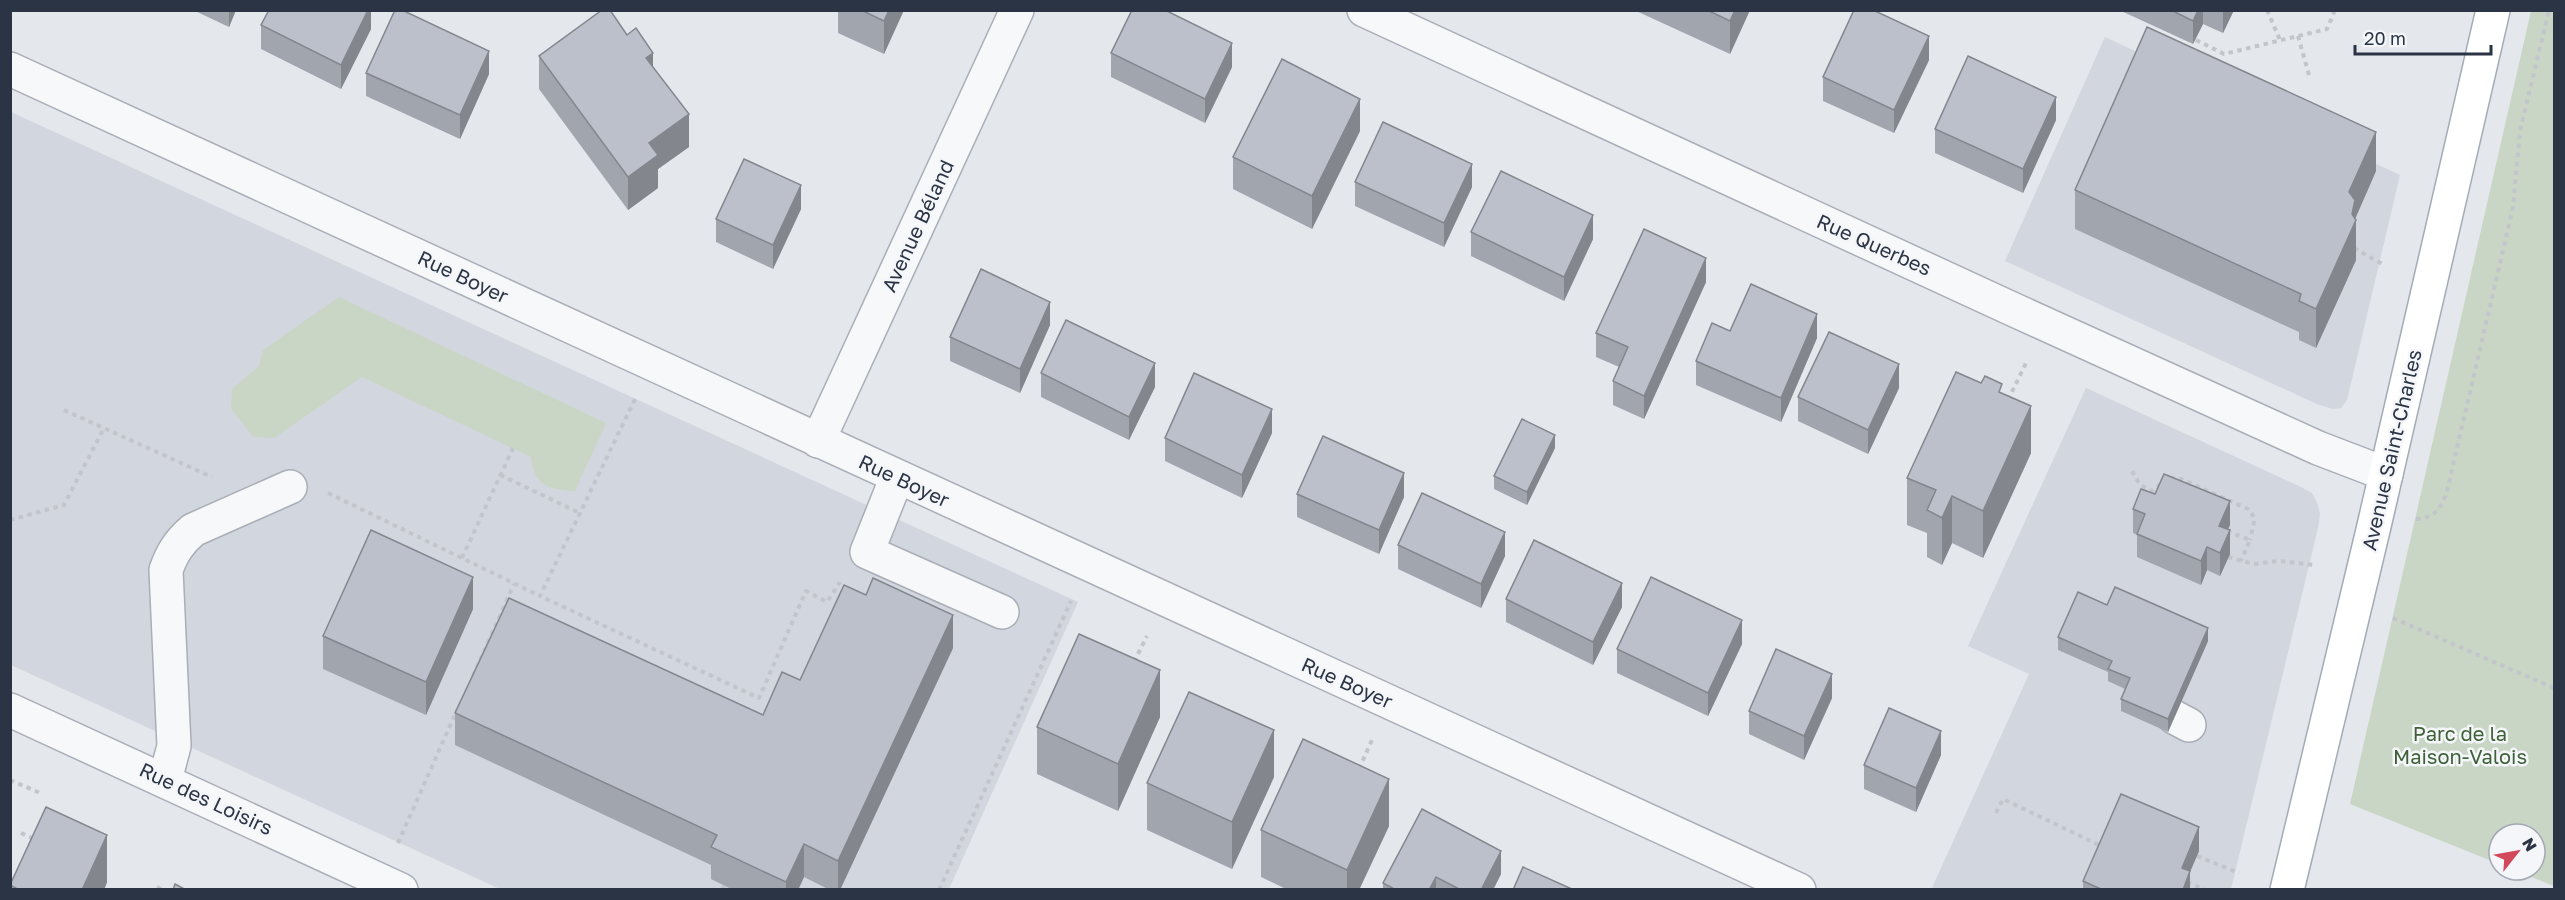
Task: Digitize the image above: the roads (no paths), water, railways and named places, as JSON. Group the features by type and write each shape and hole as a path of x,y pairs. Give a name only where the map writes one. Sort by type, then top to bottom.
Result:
{"main road":[{"name":"Avenue Saint-Charles","path":"2287,890 2493,10"}],"street":[{"name":"Avenue Béland","path":"818,441 1017,10"},
{"name":"Rue Querbes","path":"1364,10 2318,448 2386,474"},
{"name":"Rue Boyer","path":"10,69 1799,890"},
{"path":"897,477 867,552 1002,612"},
{"path":"165,780 174,746 166,570 171,555 180,541 192,530 290,487"},
{"name":"Rue des Loisirs","path":"10,710 401,890"}],"park label":[{"name":"Parc de la Maison-Valois","path":"2460,746"}]}
